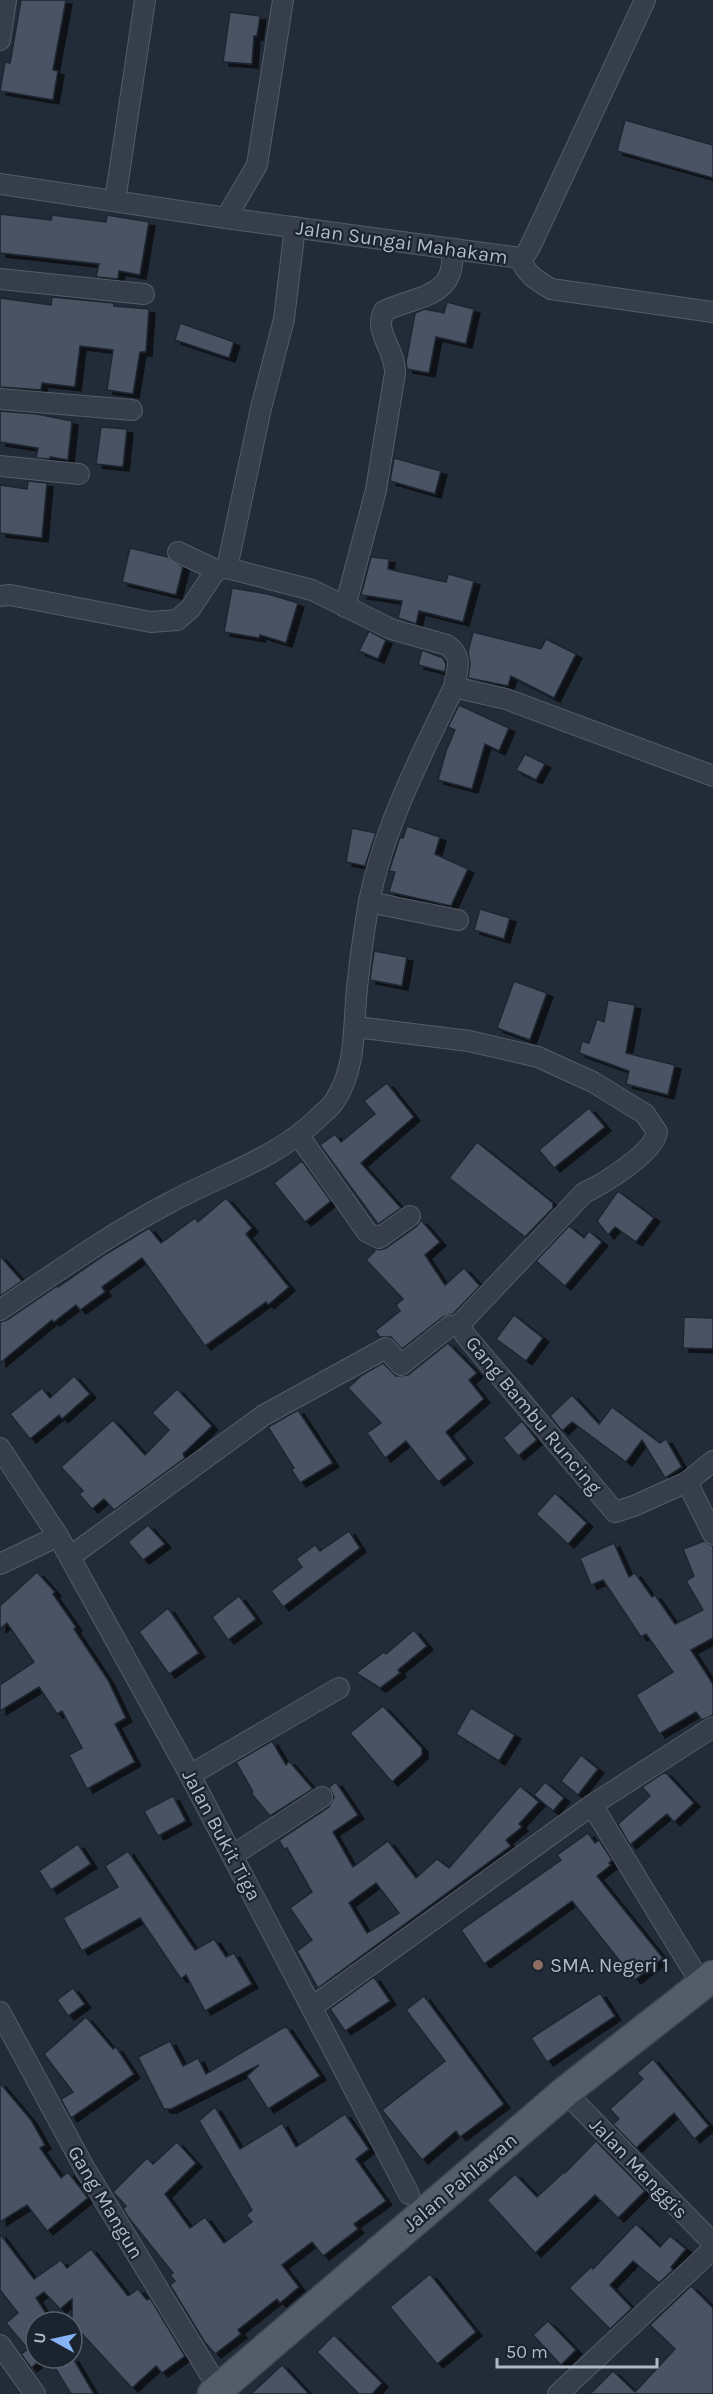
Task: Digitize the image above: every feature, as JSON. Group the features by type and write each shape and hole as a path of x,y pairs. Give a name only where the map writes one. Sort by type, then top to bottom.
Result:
{"main road":[{"name":"Jalan Pahlawan","path":"216,2391 414,2203 565,2092 707,1981"}],"street":[{"path":"0,40 6,0"},
{"path":"115,201 145,0"},
{"path":"226,218 253,173 259,158 283,0"},
{"name":"Jalan Sungai Mahakam","path":"0,184 226,218 520,258 530,247 645,0"},
{"path":"0,596 10,595 151,622 177,620 190,609 221,569 284,319 295,227"},
{"path":"345,607 376,490 395,373 396,361 380,328 380,318 384,311 442,288 450,276 453,265 452,249"},
{"path":"520,258 534,279 551,288 713,312"},
{"path":"0,279 144,294"},
{"path":"0,399 132,410"},
{"path":"0,466 79,474"},
{"path":"0,1310 78,1258 168,1203 264,1157 299,1136 333,1104 346,1080 356,1027 357,990 369,902 382,854 404,793 454,687 459,657 454,650 434,640 391,629 361,612 345,607 312,590 221,569 178,552"},
{"path":"454,687 506,699 713,776"},
{"path":"369,902 458,920"},
{"name":"Gang Bambu Runcing","path":"356,1027 469,1041 538,1057 593,1082 645,1114 657,1132 651,1146 605,1183 585,1193 459,1325 615,1512 687,1482 713,1461"},
{"path":"299,1136 368,1232 379,1238 410,1216"},
{"path":"71,1556 264,1415 386,1348 401,1365 450,1326 459,1325"},
{"name":"Jalan Bukit Tiga","path":"0,1448 71,1556 190,1775 240,1851 312,2007 414,2203"},
{"path":"687,1482 713,1534"},
{"path":"0,1564 58,1536"},
{"path":"190,1775 339,1688"},
{"path":"312,2007 592,1805 713,1727"},
{"path":"240,1851 322,1797"},
{"path":"592,1805 707,1981"},
{"name":"Gang Mangun","path":"0,2012 85,2169 216,2391"},
{"name":"Jalan Manggis","path":"565,2092 713,2244"},
{"path":"558,2394 713,2248"},
{"path":"0,2345 35,2394"}],"building":[{"path":"21,0 66,0 53,70 58,71 53,100 0,91 5,62 10,63"},
{"path":"230,12 260,16 257,36 254,36 252,64 223,62"},
{"path":"625,120 713,145 713,178 617,151"},
{"path":"0,214 51,220 52,215 106,222 107,215 149,222 140,275 119,271 118,279 96,277 99,264 0,253"},
{"path":"52,297 149,309 146,352 140,352 133,394 107,390 113,350 80,346 75,387 42,383 41,390 0,387 0,298 51,305"},
{"path":"447,302 474,309 466,344 436,337 429,373 407,369 406,362 415,313 424,309 444,313"},
{"path":"180,323 234,342 229,358 175,340"},
{"path":"0,411 37,414 72,421 68,460 50,457 50,459 36,458 38,448 0,442"},
{"path":"101,427 127,429 123,467 96,464"},
{"path":"394,458 441,471 435,494 390,481"},
{"path":"28,481 47,483 42,538 0,533 0,485 27,489"},
{"path":"130,548 168,557 183,567 176,595 122,582"},
{"path":"371,557 389,559 388,569 446,582 448,574 474,581 463,622 419,611 416,624 398,618 402,601 361,595"},
{"path":"232,588 268,594 298,603 286,643 260,635 259,638 224,632"},
{"path":"369,631 386,640 378,659 359,651"},
{"path":"473,632 541,649 546,639 576,654 554,698 511,676 508,686 468,678 470,663 468,652"},
{"path":"422,650 443,658 446,664 445,672 418,665"},
{"path":"459,705 509,728 499,751 485,744 472,789 438,780 455,730 448,727"},
{"path":"525,754 545,764 536,780 516,770"},
{"path":"407,826 440,837 435,854 468,869 451,906 389,892 395,872 389,871 400,837 403,838"},
{"path":"352,828 376,833 365,866 346,862"},
{"path":"480,909 510,918 504,939 474,930"},
{"path":"374,951 407,957 402,986 370,980"},
{"path":"514,981 547,993 530,1040 497,1028"},
{"path":"608,1000 635,1005 626,1053 675,1065 668,1095 626,1084 629,1071 579,1053 582,1041 589,1043 597,1019 604,1022"},
{"path":"387,1083 414,1117 361,1163 401,1208 378,1224 320,1145 335,1134 341,1142 375,1114 364,1101"},
{"path":"589,1108 605,1127 554,1168 539,1150"},
{"path":"477,1142 553,1203 553,1208 525,1237 449,1178"},
{"path":"302,1161 331,1201 305,1222 274,1183"},
{"path":"618,1191 654,1218 636,1242 615,1227 608,1235 597,1221"},
{"path":"226,1198 252,1228 246,1234 289,1287 268,1305 266,1302 205,1346 142,1258 102,1287 105,1292 80,1310 76,1305 54,1322 52,1320 0,1363 0,1322 7,1320 149,1228 161,1243 195,1218 198,1222"},
{"path":"421,1220 440,1242 425,1255 445,1285 464,1268 480,1286 453,1314 443,1317 402,1349 391,1337 380,1337 375,1331 400,1311 396,1305 403,1299 366,1260 375,1251 373,1248 379,1250 386,1248 417,1226"},
{"path":"569,1226 584,1238 589,1231 602,1242 565,1286 536,1261"},
{"path":"0,1256 22,1281 0,1296"},
{"path":"514,1315 543,1338 526,1361 496,1339"},
{"path":"684,1317 713,1318 713,1349 683,1348"},
{"path":"448,1343 477,1373 469,1380 484,1399 446,1432 467,1459 438,1482 406,1441 385,1458 367,1433 381,1423 348,1388 362,1375 383,1363 396,1376 408,1375"},
{"path":"74,1376 90,1394 62,1419 59,1415 30,1439 10,1414 42,1388 50,1398"},
{"path":"177,1389 212,1426 183,1454 185,1458 114,1510 104,1499 92,1509 79,1494 83,1491 61,1467 113,1420 145,1455 169,1430 152,1413"},
{"path":"572,1395 599,1424 612,1407 660,1443 666,1439 682,1467 665,1478 642,1440 626,1462 572,1422 562,1431 550,1416"},
{"path":"298,1410 333,1463 300,1483 291,1469 294,1468 268,1427"},
{"path":"522,1421 537,1440 518,1456 503,1438"},
{"path":"555,1493 587,1523 568,1544 536,1514"},
{"path":"148,1525 165,1544 143,1560 128,1542"},
{"path":"349,1531 360,1548 283,1607 271,1591 302,1567 296,1559 315,1545 320,1551"},
{"path":"704,1541 713,1546 713,1638 691,1650 713,1684 713,1715 702,1720 696,1712 659,1734 636,1695 673,1672 646,1634 641,1637 603,1580 591,1585 580,1558 614,1543 629,1577 635,1573 652,1597 655,1595 675,1624 703,1610 686,1581 694,1576 683,1549"},
{"path":"37,1572 55,1592 53,1594 76,1627 74,1629 108,1680 126,1718 115,1724 135,1762 87,1789 69,1755 82,1748 62,1711 57,1714 39,1687 0,1711 0,1685 34,1662 7,1623 0,1629 0,1606"},
{"path":"239,1596 256,1619 228,1640 212,1617"},
{"path":"168,1608 199,1653 169,1674 139,1632"},
{"path":"414,1630 427,1646 398,1670 400,1673 380,1688 356,1673 384,1652 386,1654"},
{"path":"383,1706 422,1748 422,1755 392,1782 350,1733"},
{"path":"471,1708 515,1735 499,1761 456,1734"},
{"path":"272,1741 286,1765 289,1761 313,1789 270,1816 251,1793 253,1792 236,1762"},
{"path":"581,1755 598,1769 578,1795 561,1781"},
{"path":"665,1772 694,1803 674,1822 667,1814 630,1845 618,1824 650,1796 642,1787"},
{"path":"336,1782 358,1815 333,1832 353,1867 388,1841 416,1878 437,1859 449,1868 520,1786 539,1802 519,1824 522,1827 506,1840 511,1846 318,1988 297,1951 312,1940 290,1908 312,1892 287,1848 284,1849 279,1840 329,1807 334,1797 329,1787","holes":["376,1883 399,1913 367,1933 349,1903"]},
{"path":"545,1782 564,1798 553,1811 534,1795"},
{"path":"173,1796 186,1821 158,1836 144,1811"},
{"path":"588,1833 595,1843 599,1840 612,1860 609,1863 611,1865 597,1876 663,1958 635,1980 572,1901 484,1964 461,1930 561,1860 557,1855"},
{"path":"78,1844 91,1864 51,1890 39,1871"},
{"path":"128,1851 195,1950 214,1939 226,1957 234,1953 252,1984 205,2011 186,1975 181,1979 140,1918 82,1951 63,1918 118,1887 105,1866"},
{"path":"374,1977 390,2001 345,2031 330,2009"},
{"path":"73,1988 85,2004 68,2016 57,2000"},
{"path":"600,1993 615,2016 547,2062 531,2038"},
{"path":"424,1996 504,2104 460,2137 456,2131 422,2160 382,2110 445,2061 406,2010"},
{"path":"86,2017 113,2049 116,2047 134,2074 71,2118 61,2099 73,2092 44,2054"},
{"path":"286,2026 320,2076 268,2109 247,2076 259,2065 171,2109 164,2109 138,2057 170,2041 183,2066 198,2058 206,2074"},
{"path":"653,2059 709,2126 694,2139 674,2113 636,2148 613,2124 619,2119 610,2109 643,2079 637,2073"},
{"path":"0,2083 31,2120 45,2145 40,2148 61,2178 68,2172 88,2198 47,2231 27,2205 0,2222"},
{"path":"215,2107 240,2149 282,2123 296,2147 345,2114 369,2149 356,2159 386,2201 354,2224 358,2229 323,2256 312,2242 282,2265 299,2287 280,2303 277,2299 238,2330 241,2334 215,2354 204,2341 170,2285 175,2281 170,2275 173,2273 128,2217 123,2209 126,2206 113,2192 147,2158 153,2164 177,2142 196,2163 165,2194 190,2228 205,2217 224,2243 252,2222 246,2215 252,2210 199,2121"},
{"path":"596,2141 645,2191 618,2218 595,2195 535,2253 487,2200 515,2174 537,2197 565,2173"},
{"path":"636,2224 660,2247 670,2236 686,2249 671,2267 673,2270 659,2283 633,2261 610,2285 632,2308 610,2329 569,2288 591,2267 593,2269"},
{"path":"0,2234 34,2279 61,2260 67,2268 91,2249 128,2296 138,2289 147,2300 150,2298 185,2356 162,2373 156,2366 132,2388 84,2336 84,2310 72,2310 72,2299 60,2309 44,2292 36,2298 44,2310 24,2310 24,2344 6,2323 18,2313 0,2290"},
{"path":"430,2274 476,2332 437,2364 390,2307"},
{"path":"691,2286 713,2308 713,2394 590,2394 613,2371 635,2392 675,2349 650,2325"},
{"path":"548,2321 576,2350 561,2365 533,2335"},
{"path":"334,2335 382,2383 372,2394 359,2394 317,2352"},
{"path":"282,2365 309,2394 251,2394"},
{"path":"56,2370 80,2370 94,2394 71,2394"}],"place":[{"name":"SMA. Negeri 1","path":"538,1965"}]}
